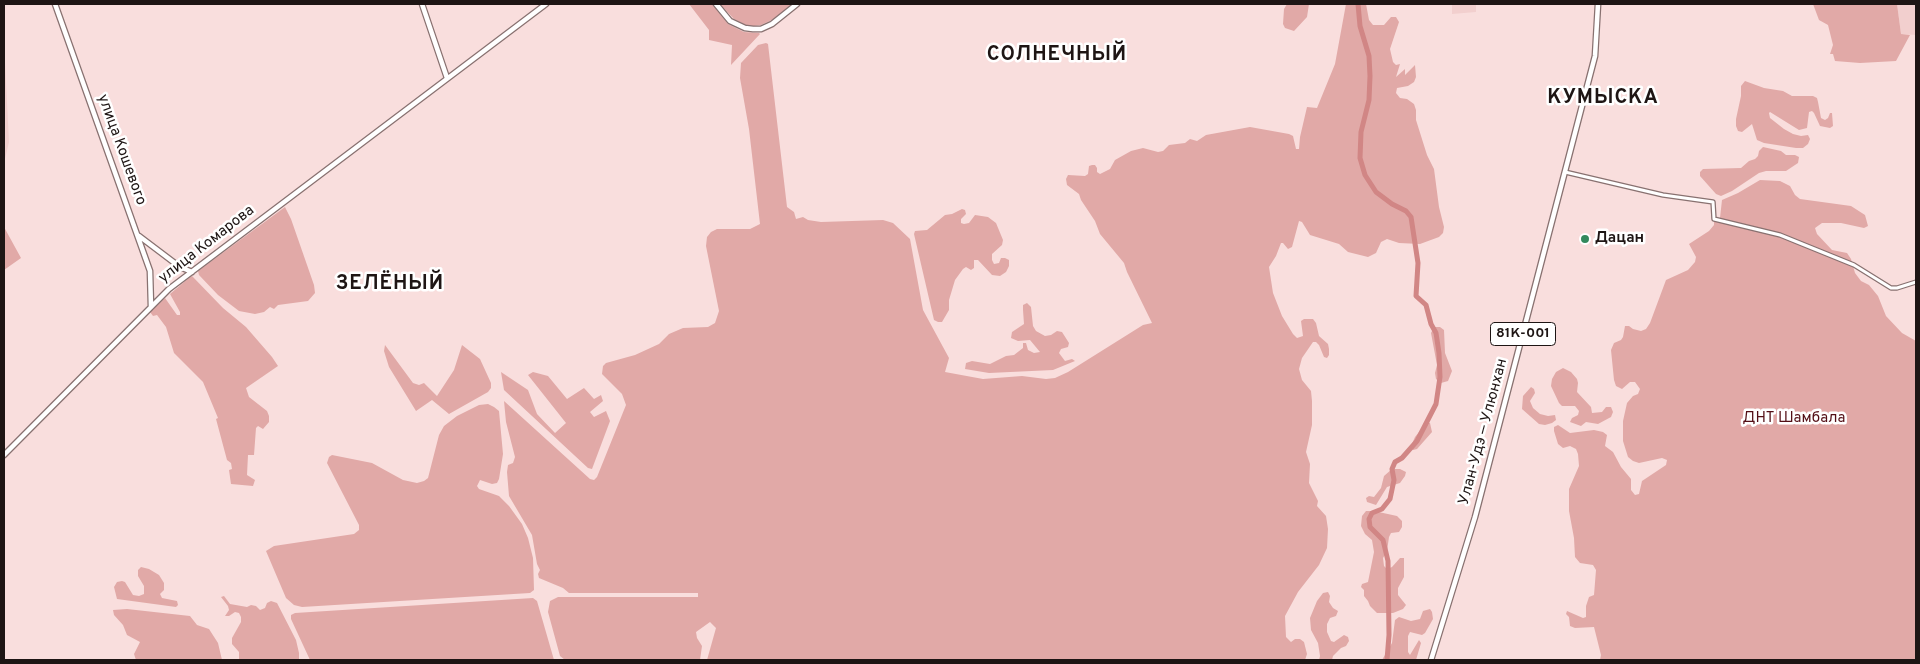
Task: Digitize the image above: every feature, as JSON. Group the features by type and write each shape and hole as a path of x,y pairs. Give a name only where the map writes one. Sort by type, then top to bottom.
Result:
{"main road":[{"name":"улица Кошевого","path":"55,4 150,271 151,307"},
{"path":"422,4 448,78"},
{"name":"улица Комарова","path":"4,456 169,289 546,4"},
{"path":"716,4 730,21 745,28 753,29 760,29 772,24 797,4"},
{"name":"Улан-Удэ — Улюнхан","path":"1432,660 1475,518 1596,56 1598,4"},
{"path":"138,235 180,267 192,272"}],"street":[{"path":"1565,172 1663,195 1714,202 1714,219 1769,232 1794,241 1857,267 1891,288 1916,282"}],"shaded area":[{"path":"1452,4 1476,4 1476,12 1452,14"},
{"path":"1897,4 1916,4 1916,35 1901,34"},
{"path":"4,42 9,142 4,163"}],"green space":[{"path":"689,4 712,4 728,24 744,32 760,34 731,65 732,45 709,40 709,30"},
{"path":"720,4 792,4 776,18 761,25 748,26 734,19"},
{"path":"1287,4 1309,4 1307,17 1294,31 1285,28 1283,24 1284,9"},
{"path":"1346,4 1366,4 1369,20 1373,25 1384,25 1391,17 1396,17 1399,22 1390,49 1393,62 1396,65 1400,64 1396,77 1405,69 1405,75 1415,65 1416,77 1414,82 1408,86 1397,88 1396,93 1400,98 1407,99 1414,104 1416,120 1427,155 1434,169 1439,207 1444,227 1443,233 1439,237 1420,244 1399,243 1387,239 1381,242 1376,253 1368,257 1348,252 1339,244 1310,235 1302,222 1299,221 1292,247 1288,249 1281,243 1269,267 1273,293 1282,316 1293,334 1297,338 1303,336 1301,321 1313,319 1319,336 1328,344 1329,349 1329,355 1327,358 1324,357 1319,345 1313,342 1302,358 1299,369 1302,380 1311,391 1312,401 1312,425 1306,452 1310,464 1309,483 1318,501 1317,506 1326,516 1328,529 1327,548 1319,565 1298,592 1285,616 1286,637 1291,642 1295,639 1300,639 1304,642 1307,654 1305,660 707,660 716,628 710,622 696,632 702,646 700,660 565,660 560,656 548,612 550,601 558,597 698,597 698,593 569,593 563,588 539,578 540,570 537,564 532,535 509,496 508,465 513,463 515,457 506,422 504,401 590,479 594,480 597,477 626,405 622,394 602,374 603,366 606,363 635,355 659,344 669,334 683,328 708,327 715,323 719,311 706,246 707,237 717,229 750,229 760,224 749,129 740,78 741,63 758,45 768,44 787,207 794,212 796,219 803,217 808,220 821,222 883,220 893,223 910,239 923,310 949,358 945,372 983,379 1022,376 1046,379 1055,378 1068,372 1143,325 1152,323 1124,263 1100,234 1095,221 1079,194 1067,185 1066,179 1068,175 1085,176 1088,174 1089,166 1092,165 1095,165 1097,172 1100,174 1110,169 1115,160 1131,151 1143,148 1158,152 1163,151 1169,145 1185,143 1190,139 1197,141 1206,135 1250,127 1289,134 1293,136 1296,149 1299,149 1307,107 1317,108 1335,64"},
{"path":"1813,4 1897,4 1901,34 1910,35 1896,61 1860,63 1835,61 1833,54 1830,54 1833,45 1828,25 1819,20"},
{"path":"1745,81 1764,88 1783,91 1792,96 1813,96 1817,98 1821,118 1825,120 1832,113 1833,126 1830,128 1820,126 1812,111 1809,112 1807,128 1799,130 1770,112 1770,118 1784,129 1801,136 1808,135 1810,139 1803,148 1764,143 1757,140 1752,124 1742,132 1738,131 1736,119 1741,86"},
{"path":"1763,147 1781,151 1786,155 1795,155 1799,157 1798,163 1786,171 1759,173 1721,196 1716,194 1700,176 1700,172 1703,169 1741,168 1749,161 1755,159"},
{"name":"ДНТ Шамбала","path":"1760,180 1780,181 1790,186 1795,195 1800,199 1851,206 1865,215 1868,226 1864,228 1841,223 1822,223 1815,228 1817,234 1832,250 1847,253 1855,273 1878,296 1886,316 1902,333 1916,341 1916,660 1600,660 1601,655 1594,627 1575,628 1570,626 1569,617 1566,614 1567,611 1583,618 1586,617 1586,606 1589,597 1594,595 1596,570 1593,565 1580,563 1575,557 1569,511 1569,489 1579,466 1578,454 1576,449 1570,446 1563,448 1558,444 1554,427 1558,425 1570,433 1594,430 1607,435 1605,446 1613,452 1621,467 1631,479 1631,490 1635,495 1639,494 1642,481 1666,465 1667,460 1662,458 1639,463 1628,457 1623,441 1623,421 1627,403 1633,396 1638,394 1640,389 1635,382 1630,382 1622,389 1616,386 1611,350 1614,343 1623,337 1625,326 1641,331 1646,329 1666,280 1688,270 1695,262 1696,257 1689,244 1709,231 1714,225 1714,221 1720,218 1722,200"},
{"path":"285,207 291,219 314,285 315,293 308,301 278,305 274,309 270,307 264,312 255,314 239,311 218,295 199,275 198,271"},
{"path":"962,209 965,210 966,214 961,219 961,223 969,223 975,215 988,217 996,223 1003,240 1002,245 992,254 992,260 994,264 999,263 1001,258 1005,258 1009,260 1009,266 1006,272 1000,276 992,275 978,260 974,260 974,268 971,270 966,267 955,280 949,300 949,310 942,322 938,322 934,320 914,234 915,231 927,230 945,215"},
{"path":"4,227 21,258 4,270"},
{"path":"192,276 223,308 246,327 278,366 246,388 249,397 267,411 269,416 269,422 263,429 258,426 256,428 254,455 248,455 247,475 255,480 253,486 231,484 229,470 232,469 231,463 227,460 216,419 218,418 203,382 174,353 166,327 157,315 153,316 150,312 165,298 177,315 180,315 170,294"},
{"path":"1027,303 1031,307 1033,326 1036,331 1045,336 1057,331 1062,332 1069,343 1068,347 1061,349 1059,353 1065,361 1072,359 1075,361 1053,370 989,373 965,369 966,363 972,361 990,364 1006,356 1014,355 1023,348 1023,343 1026,343 1028,350 1034,353 1040,352 1030,340 1018,341 1011,338 1012,332 1024,324 1023,305"},
{"path":"1434,327 1440,327 1444,330 1445,353 1452,371 1448,381 1441,383 1436,379 1435,373 1437,365 1431,333"},
{"path":"385,345 413,383 419,385 424,383 437,396 454,370 462,345 480,359 491,383 491,388 488,392 449,414 432,400 416,411 389,367 384,351"},
{"path":"1563,368 1571,372 1577,379 1577,392 1591,407 1592,413 1602,412 1606,407 1611,407 1613,412 1611,417 1598,424 1586,422 1581,426 1570,422 1572,418 1578,415 1579,411 1575,406 1562,406 1551,386 1556,372"},
{"path":"501,372 528,390 537,414 555,433 566,423 528,375 533,372 548,376 567,399 584,388 594,399 601,395 603,401 590,412 594,417 606,411 610,421 592,469 588,468 504,390"},
{"path":"1531,387 1535,393 1530,401 1533,408 1540,414 1555,415 1556,420 1552,423 1539,424 1522,409 1523,396"},
{"path":"488,404 499,411 503,454 497,483 492,484 480,480 477,486 479,489 499,496 522,524 533,558 534,590 530,593 302,607 294,605 286,598 266,551 274,546 354,534 359,530 359,525 327,463 329,457 332,455 372,463 403,480 417,483 424,481 428,478 439,435 444,426 457,416 479,405"},
{"path":"1427,422 1430,423 1432,432 1417,449 1413,450 1411,446 1415,437"},
{"path":"1392,469 1400,469 1406,472 1400,483 1387,487 1376,505 1367,502 1366,498 1369,496 1374,497 1381,488 1384,476"},
{"path":"1366,511 1397,516 1402,521 1402,527 1399,532 1391,533 1387,551 1383,558 1384,566 1387,569 1392,567 1400,558 1404,558 1404,577 1398,588 1398,595 1406,605 1403,609 1393,613 1377,613 1370,606 1361,587 1362,584 1368,582 1374,552 1372,540 1365,534 1361,526 1362,516"},
{"path":"141,567 159,575 164,583 164,590 160,594 162,598 177,601 178,605 176,607 117,599 114,587 117,582 122,581 125,582 133,595 139,596 144,594 144,586 138,576 138,570"},
{"path":"1328,592 1330,596 1329,602 1338,611 1336,616 1330,618 1327,624 1327,632 1331,641 1334,642 1344,635 1348,637 1349,641 1346,646 1333,656 1332,660 1319,660 1318,643 1311,630 1310,618 1317,601 1323,593"},
{"path":"224,596 230,604 247,607 251,605 256,606 260,610 265,608 267,603 271,601 277,603 296,640 299,660 239,660 239,652 232,644 232,638 241,622 241,617 239,613 235,612 225,616 229,610 221,597"},
{"path":"533,598 537,601 554,660 310,660 291,619 291,615 295,613"},
{"path":"127,609 190,616 197,625 209,629 218,643 222,660 136,660 134,654 140,642 127,635 123,625 114,615 113,610"},
{"path":"1430,609 1433,619 1425,633 1422,635 1410,632 1408,636 1408,652 1410,655 1419,640 1421,643 1416,660 1382,660 1392,643 1395,620 1399,617 1411,621 1420,619 1423,611"}],"waterway":[{"path":"1358,4 1360,26 1369,56 1370,76 1369,100 1361,132 1360,158 1365,175 1376,192 1392,204 1406,211 1411,217 1418,263 1416,296 1426,305 1431,324 1436,333 1439,353 1440,377 1436,404 1417,441 1402,458 1395,462 1392,469 1394,480 1390,499 1382,509 1372,513 1369,519 1370,527 1383,540 1388,561 1389,635 1387,660"}],"place":[{"name":"Дацан","path":"1585,239"}],"district":[{"name":"СОЛНЕЧНЫЙ","path":"1057,56"},
{"name":"КУМЫСКА","path":"1603,99"},
{"name":"ЗЕЛЁНЫЙ","path":"390,285"}]}
